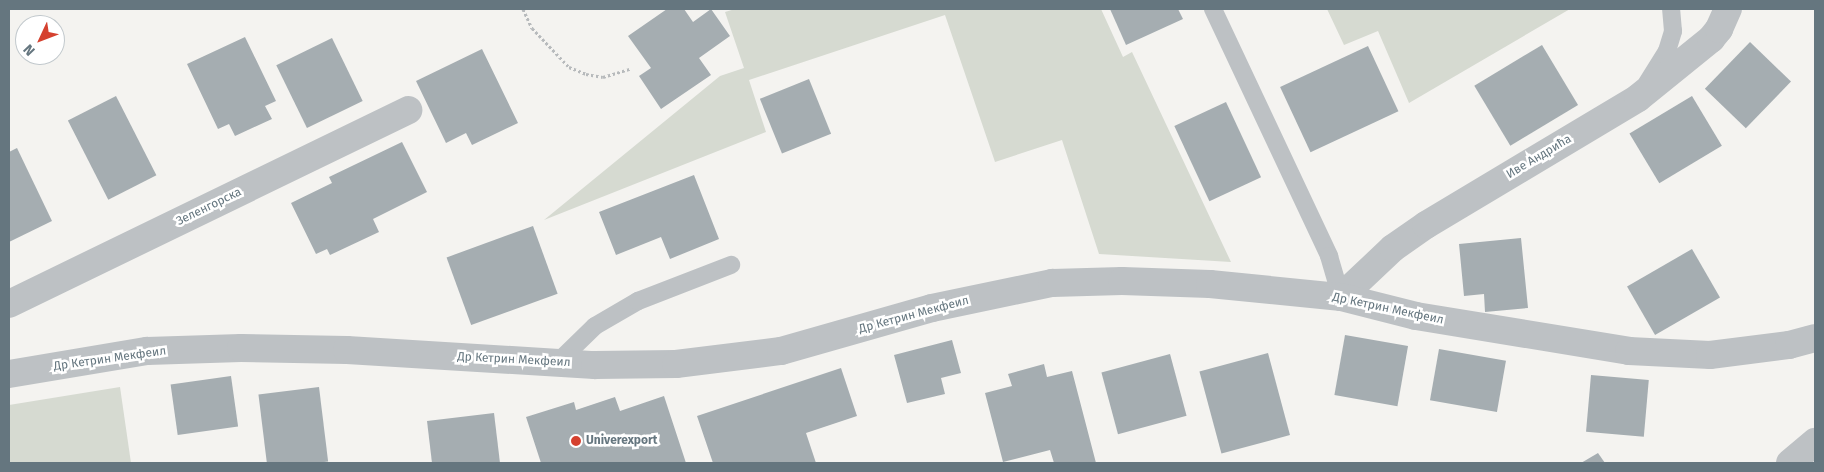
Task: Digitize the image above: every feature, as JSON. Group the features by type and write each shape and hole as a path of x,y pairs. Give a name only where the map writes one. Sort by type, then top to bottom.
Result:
{"street":[{"name":"Иве Андрића","path":"1341,297 1393,248 1426,225 1638,98 1711,39 1719,29 1728,9"},
{"name":"Зеленгорска","path":"9,304 408,110"},
{"name":"Др Кетрин Мекфеил","path":"9,374 147,351 241,348 347,350 595,365 676,364 781,351 932,308 1052,283 1122,281 1210,284 1341,297 1416,316 1629,351 1710,355 1789,345 1815,338"},
{"path":"1790,463 1815,442"}],"lane":[{"path":"1213,9 1329,256 1341,297"},
{"path":"1638,98 1667,51 1673,32 1671,9"},
{"path":"557,363 595,326 638,301 731,265"}],"path":[{"path":"523,9 532,28 569,68 603,77 630,69"}],"shaded area":[{"path":"735,9 1101,9 1123,57 1132,52 1231,262 1099,254 1062,140 995,162 945,15 749,80 766,132 544,220 720,76 744,68 725,12"},
{"path":"1327,9 1570,9 1409,103 1378,31 1344,45"},
{"path":"120,387 131,463 9,463 9,405"}],"building":[{"path":"667,9 684,9 693,22 711,9 730,36 699,58 711,75 661,109 639,76 651,68 628,36"},
{"path":"1110,9 1178,9 1183,19 1126,45"},
{"path":"245,37 276,101 265,106 272,119 235,136 229,124 218,129 187,64"},
{"path":"332,38 363,101 307,128 276,65"},
{"path":"1750,42 1791,82 1746,128 1705,89"},
{"path":"1542,45 1578,105 1510,146 1474,86"},
{"path":"1368,46 1398,111 1311,152 1280,87"},
{"path":"482,49 518,123 472,145 466,133 446,143 416,81"},
{"path":"809,79 831,134 782,154 760,99"},
{"path":"116,96 156,175 108,200 68,121"},
{"path":"1692,96 1722,146 1659,183 1629,134"},
{"path":"1226,102 1261,177 1209,201 1174,126"},
{"path":"402,142 427,192 373,219 379,232 330,255 327,249 316,254 291,203 332,183 329,177"},
{"path":"17,148 52,221 9,242 9,152"},
{"path":"694,175 719,239 670,259 661,237 616,255 599,212"},
{"path":"533,226 558,294 471,325 447,257"},
{"path":"1521,238 1528,308 1485,312 1484,294 1464,296 1459,244"},
{"path":"1692,249 1720,297 1655,335 1627,286"},
{"path":"1345,335 1408,346 1397,406 1334,395"},
{"path":"952,340 961,373 941,378 945,394 907,403 894,355"},
{"path":"1439,349 1506,361 1497,412 1430,400"},
{"path":"1268,353 1290,435 1221,453 1199,371"},
{"path":"1170,354 1187,416 1118,434 1101,372"},
{"path":"1044,364 1047,377 1072,371 1096,463 1054,463 1050,450 1003,462 985,393 1012,386 1008,374"},
{"path":"841,368 857,416 806,433 816,463 713,463 697,416"},
{"path":"1591,375 1649,380 1644,437 1586,432"},
{"path":"231,376 238,427 178,435 171,384"},
{"path":"319,387 328,461 267,463 258,394"},
{"path":"664,396 686,463 541,463 526,417 574,402 576,410 615,397 620,411"},
{"path":"494,413 500,463 432,463 427,421"},
{"path":"1598,453 1605,463 1581,463"}],"place":[{"name":"Univerexport","path":"576,441"}]}
